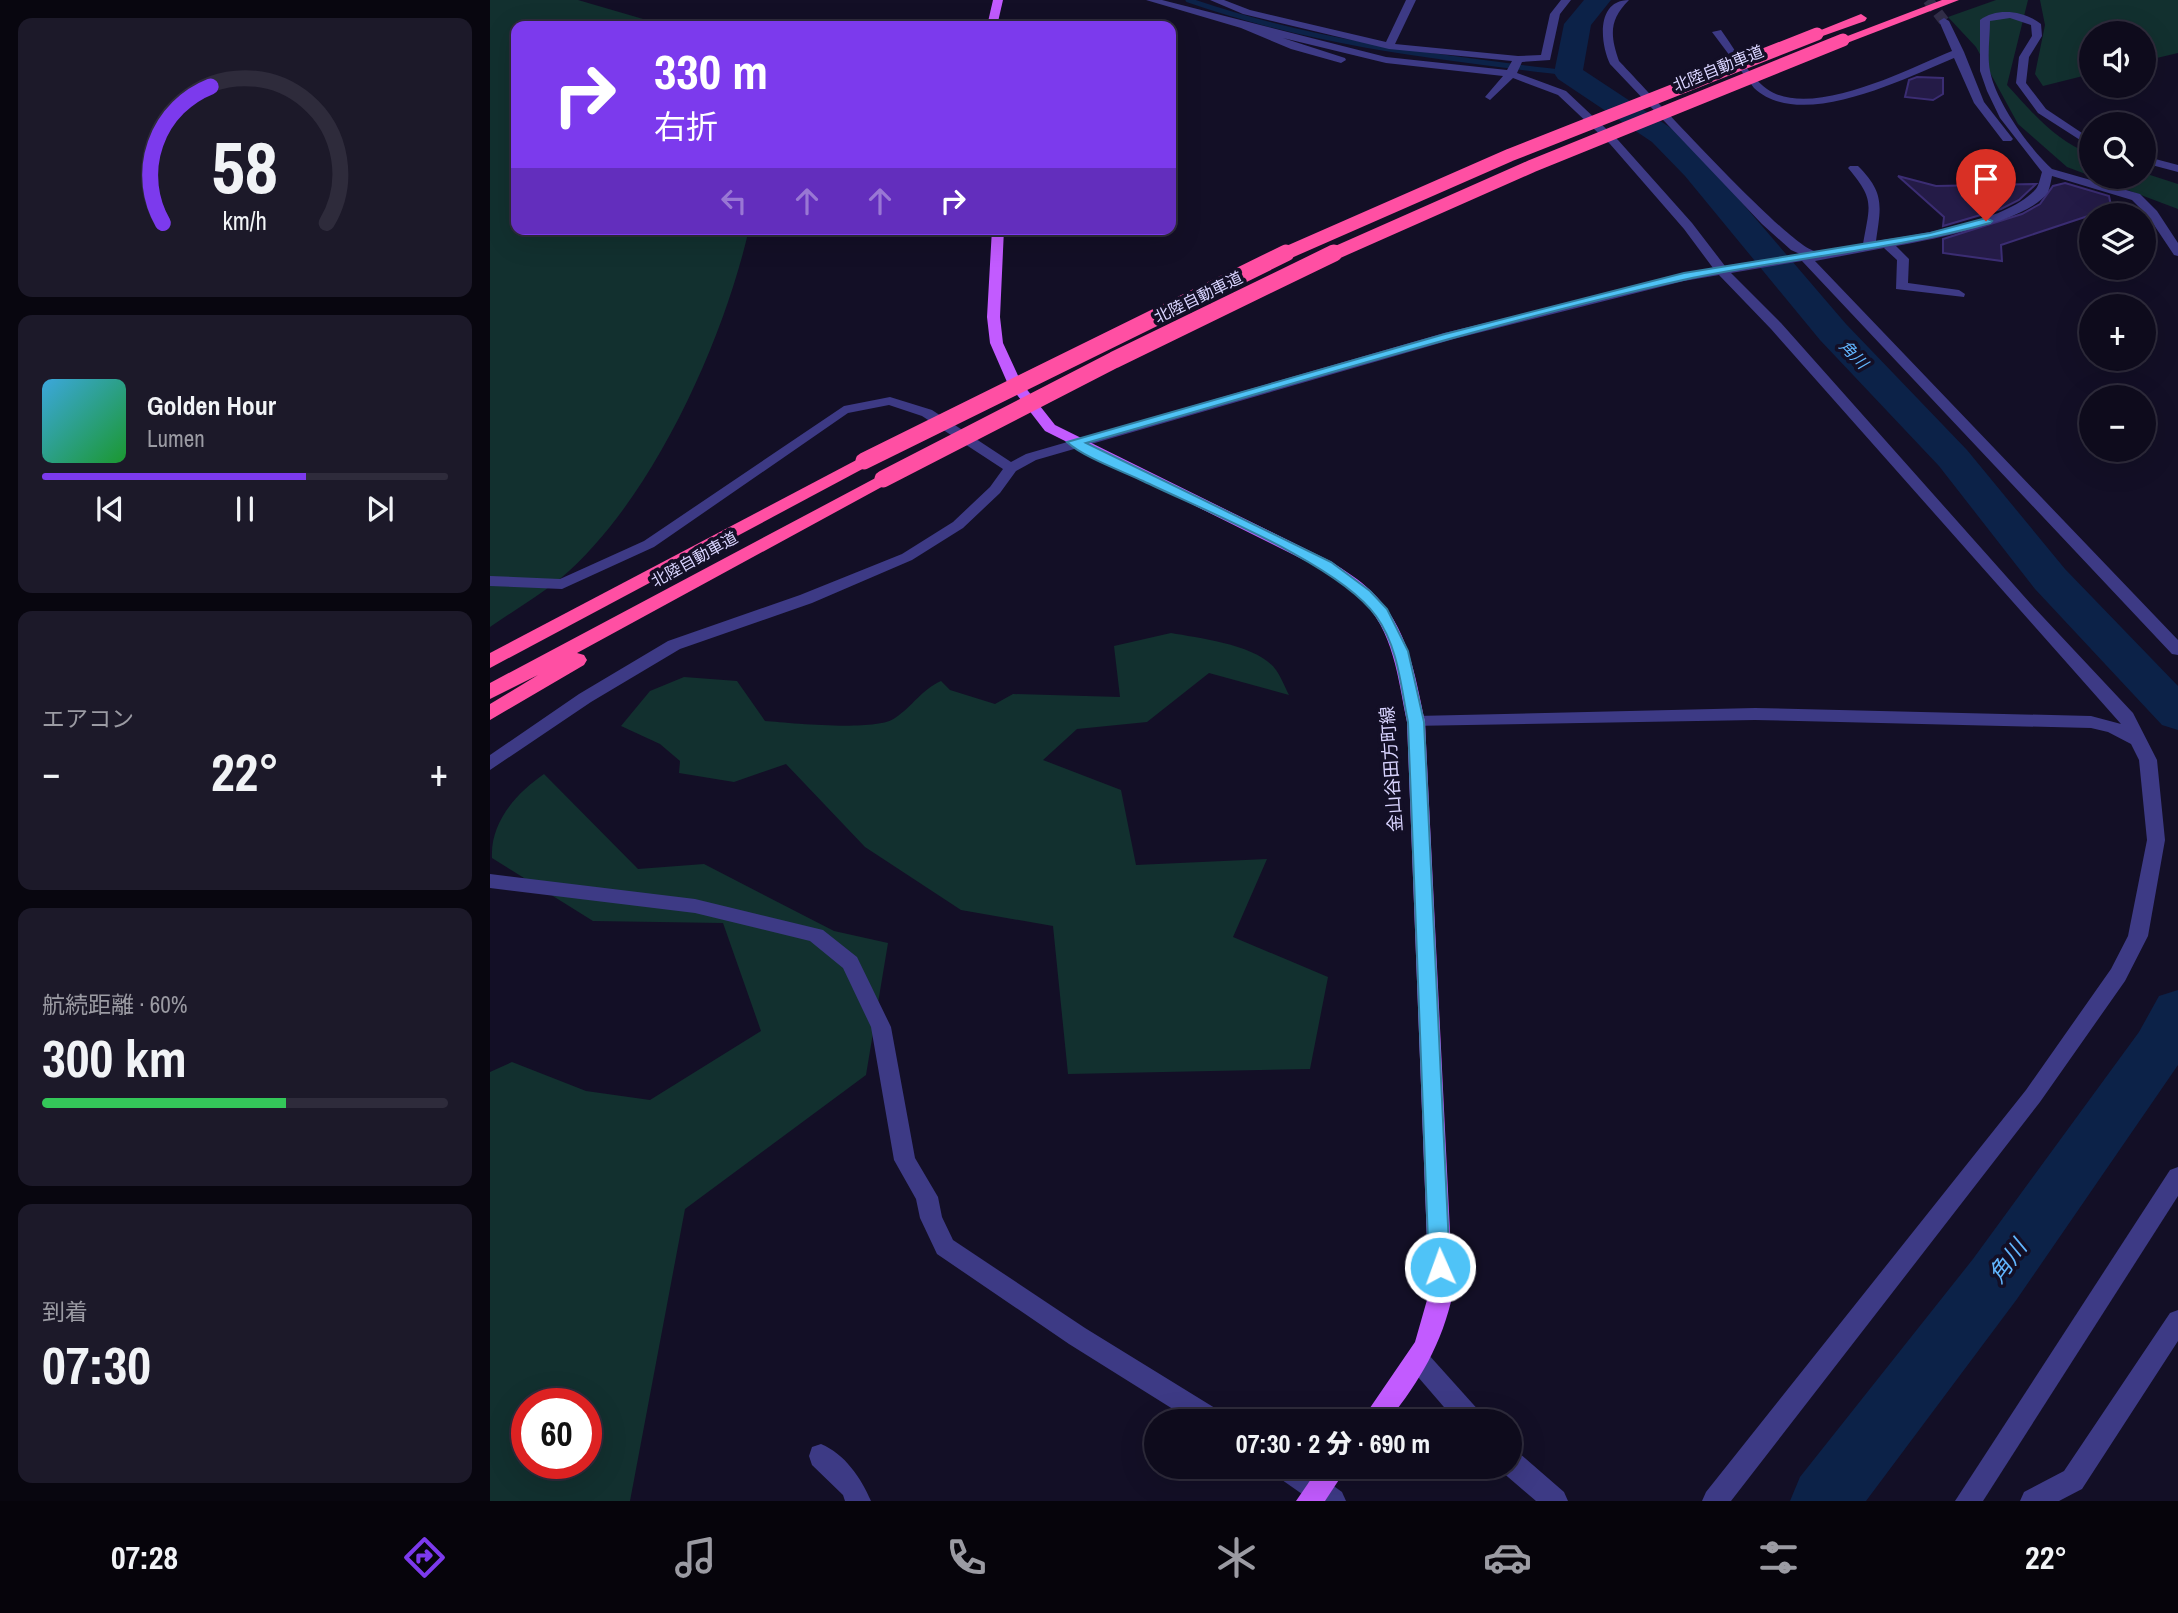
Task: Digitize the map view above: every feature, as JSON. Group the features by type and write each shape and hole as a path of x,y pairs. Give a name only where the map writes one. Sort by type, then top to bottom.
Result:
{"highway":[{"name":"北陸自動車道","path":"490,692 830,507 1068,382 1350,247 1590,141 1843,40 1953,0"},
{"name":"北陸自動車道","path":"490,661 864,461 1044,369 1328,233 1567,130 1869,15"},
{"path":"490,713 830,507"}],"main road":[{"path":"993,21 998,0"},
{"name":"金山谷田方町線","path":"998,235 994,328 999,350 1036,414 1050,428 1074,442 1326,565 1364,594 1381,612 1401,651 1416,722 1441,1293 1434,1330 1420,1362 1383,1409"},
{"path":"1320,1497 1329,1479"}],"street":[{"path":"1151,0 1386,60 1511,74 1562,93 1585,113 1688,226 1723,270 1776,326 1837,399 2127,717 2148,760 2156,840 2138,936 2118,975 2034,1096 1715,1501"},
{"path":"1215,0 1247,12 1389,46 1518,59 1546,58 1555,14 1566,0"},
{"path":"1389,46 1411,0"},
{"path":"1624,0 1616,6 1606,38 1614,62 1766,221 1795,247 1810,255"},
{"path":"490,764 585,698 674,645 806,599 906,557 958,525 995,490 1011,468 1031,457 1074,442 1449,337 1684,276 1931,236 1986,221 2016,208 2042,191 2043,166 2006,118 1985,71 1985,20 1997,13 2021,16 2036,24 2037,36 2024,57 2021,83 2042,111 2079,136"},
{"path":"1944,21 1979,103 2008,140 2043,166 2136,197 2152,214 2178,252"},
{"path":"1245,26 1295,47 1341,60"},
{"path":"1717,32 1765,93 1804,102 1827,101 1959,52"},
{"path":"1490,97 1511,74 1518,59"},
{"path":"2156,163 2178,170"},
{"path":"1854,168 1871,184 1875,194 1869,246"},
{"path":"1886,243 1903,259 1900,286 1959,294"},
{"path":"1810,255 1808,261 1880,339 2178,650"},
{"path":"490,581 562,584 649,544 844,410 890,401 927,412 1011,468"},
{"path":"1416,722 1755,715 2091,722 2113,727 2137,740"},
{"path":"490,881 695,906 816,935 850,963 881,1027 905,1160 927,1197 931,1218 945,1247 1077,1336 1195,1409"},
{"path":"1968,1501 2178,1177"},
{"path":"2033,1501 2073,1480 2178,1321"},
{"path":"1420,1362 1461,1409"},
{"path":"821,1456 852,1486 858,1501"},
{"path":"1522,1472 1555,1501"},
{"path":"1299,1479 1320,1497"}],"green space":[{"path":"490,0 578,0 650,21 511,21 511,235 747,235 737,274 702,369 679,418 625,507 594,546 561,578 490,627"},
{"path":"1996,0 2028,0 2007,85 2055,134 2079,148 2079,172 2067,167 2018,124 1976,47 1948,17"},
{"path":"2040,0 2178,0 2178,53 2156,58 2156,21 2079,21 2079,77 2043,86 2035,74 2045,25"},
{"path":"2156,177 2178,184 2178,209 2125,189 2156,189"},
{"path":"1171,633 1212,640 1256,654 1276,670 1289,695 1209,673 1147,722 1077,729 1043,760 1121,790 1136,865 1267,859 1233,937 1328,977 1310,1069 1068,1074 1053,926 961,910 865,847 786,764 734,782 679,773 680,761 660,744 621,726 650,691 684,677 737,681 765,721 813,725 852,726 885,722 895,718 941,681 950,690 995,704 1013,694 1120,697 1114,646"},
{"path":"544,774 638,869 704,864 834,931 888,943 866,1075 685,1209 630,1501 490,1501 490,1072 512,1062 586,1091 650,1100 761,1031 723,923 593,921 492,858 501,820 525,790"}],"building":[{"path":"1917,77 1943,78 1943,94 1933,100 1905,97 1909,80"},
{"path":"1898,176 1936,186 2036,184 2019,200 2001,209 1943,226 1944,217"},
{"path":"2065,183 2109,196 2110,203 2079,203 2079,219 2001,245 2002,261 1943,253 1943,239 2022,214 2040,204 2053,186"}],"waterway":[{"path":"1188,0 1282,28 1329,38 1423,54 1568,73"},
{"name":"角川","path":"1598,0 1578,24 1568,73 1663,136 1696,169 1833,332 1953,458 2050,579 2178,714"},
{"name":"角川","path":"1824,1501 1995,1279 2159,1048 2178,1012"}],"tunnel":[{"path":"1928,0 1944,21"}],"route":[{"path":"1440,1267 1416,722 1401,651 1381,612 1364,594 1326,565 1074,442 1449,337 1684,276 1931,236 1986,221"}]}
